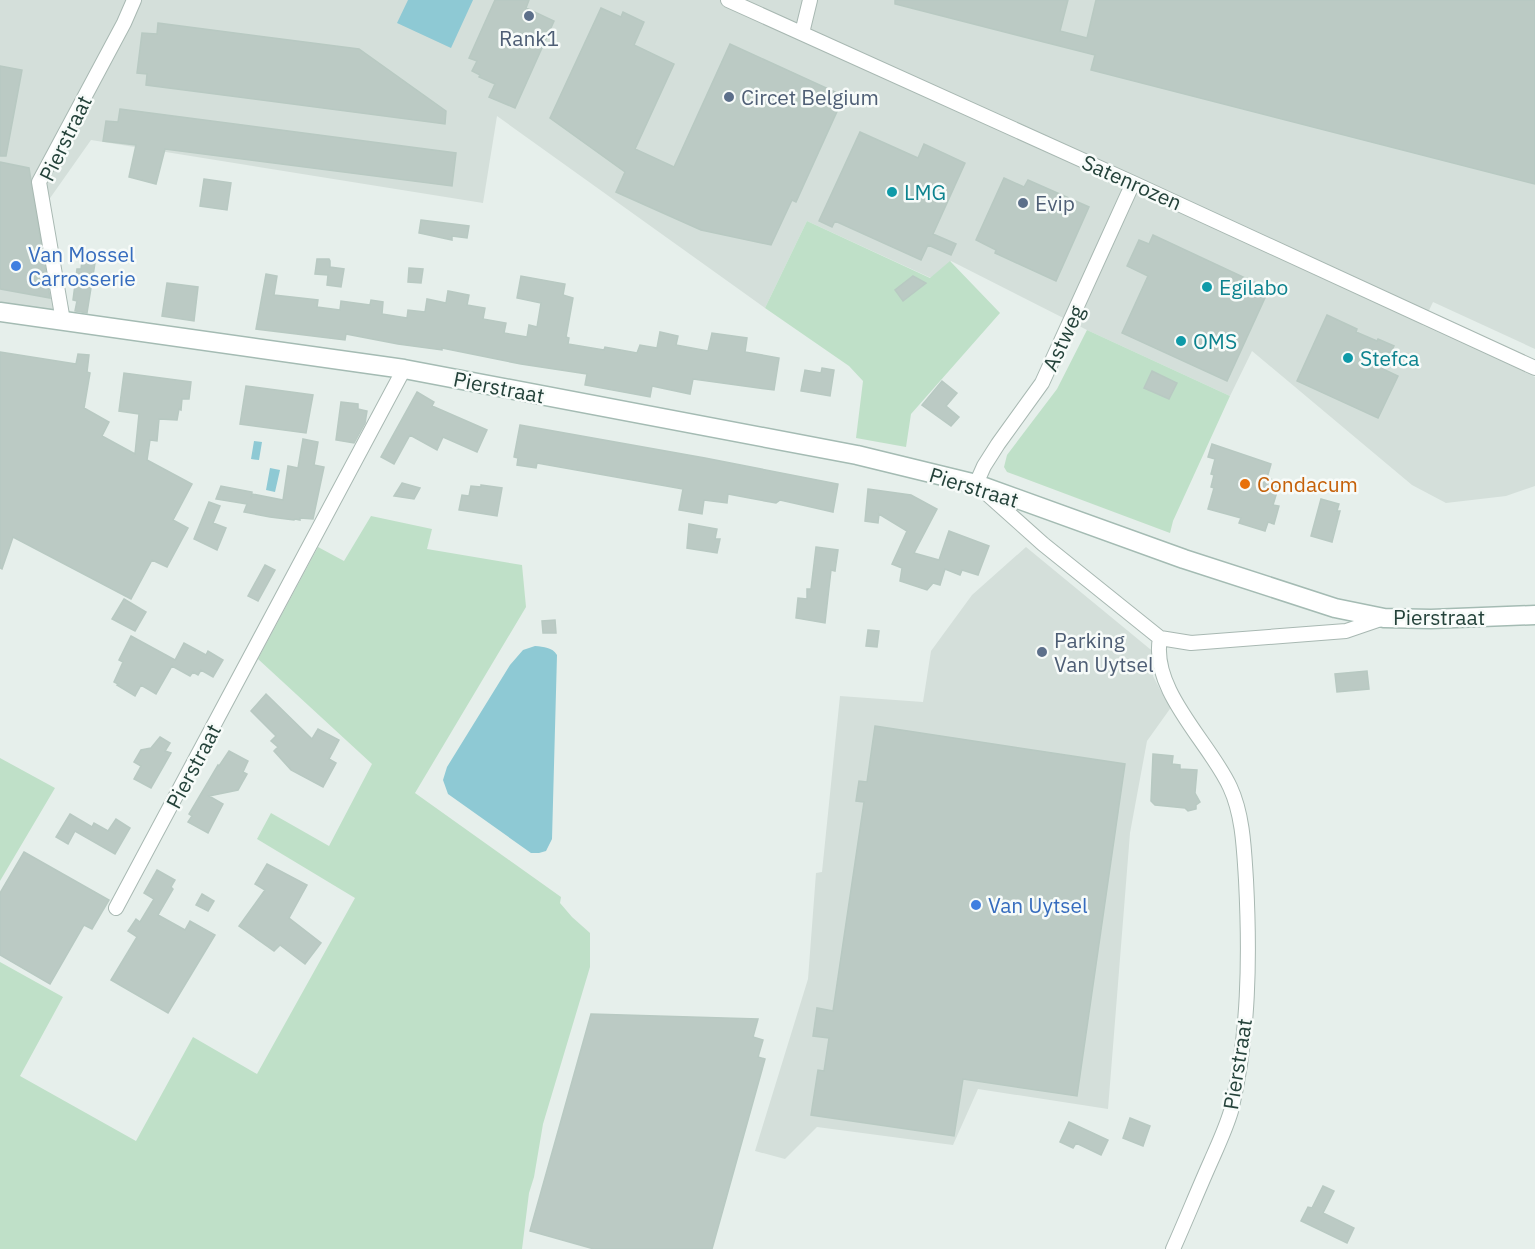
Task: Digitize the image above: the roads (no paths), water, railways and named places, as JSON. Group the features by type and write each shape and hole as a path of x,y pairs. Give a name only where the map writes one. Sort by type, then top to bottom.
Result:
{"street":[{"name":"Pierstraat","path":"63,321 39,182 134,0"},
{"name":"Satenrozen","path":"728,0 1535,368"},
{"path":"802,33 810,0"},
{"name":"Astweg","path":"976,484 998,444 1042,383 1133,183"},
{"name":"Pierstraat","path":"0,312 405,369 857,454 976,484 1184,559 1335,608 1384,618 1431,619 1535,615"},
{"name":"Pierstraat","path":"116,908 405,369"},
{"path":"976,484 1043,544 1160,638 1191,643 1346,631 1384,618"},
{"name":"Pierstraat","path":"1160,638 1158,657 1161,669 1186,720 1230,787 1236,803 1244,854 1248,925 1244,1030 1231,1111 1173,1249"}],"water":[{"path":"408,0 473,0 451,48 397,23"},
{"path":"254,441 262,442 259,460 251,459"},
{"path":"270,468 280,470 275,492 266,490"},
{"path":"535,646 550,649 557,655 552,839 546,851 531,853 448,794 443,780 447,767 510,665 523,650"}],"place":[{"name":"Rank1","path":"529,16"},
{"name":"Circet Belgium","path":"729,97"},
{"name":"LMG","path":"892,192"},
{"name":"Evip","path":"1023,203"},
{"name":"Van Mossel Carrosserie","path":"16,266"},
{"name":"Egilabo","path":"1207,287"},
{"name":"OMS","path":"1181,341"},
{"name":"Stefca","path":"1348,358"},
{"name":"Condacum","path":"1245,484"},
{"name":"Parking Van Uytsel","path":"1042,652"},
{"name":"Van Uytsel","path":"976,905"}]}
